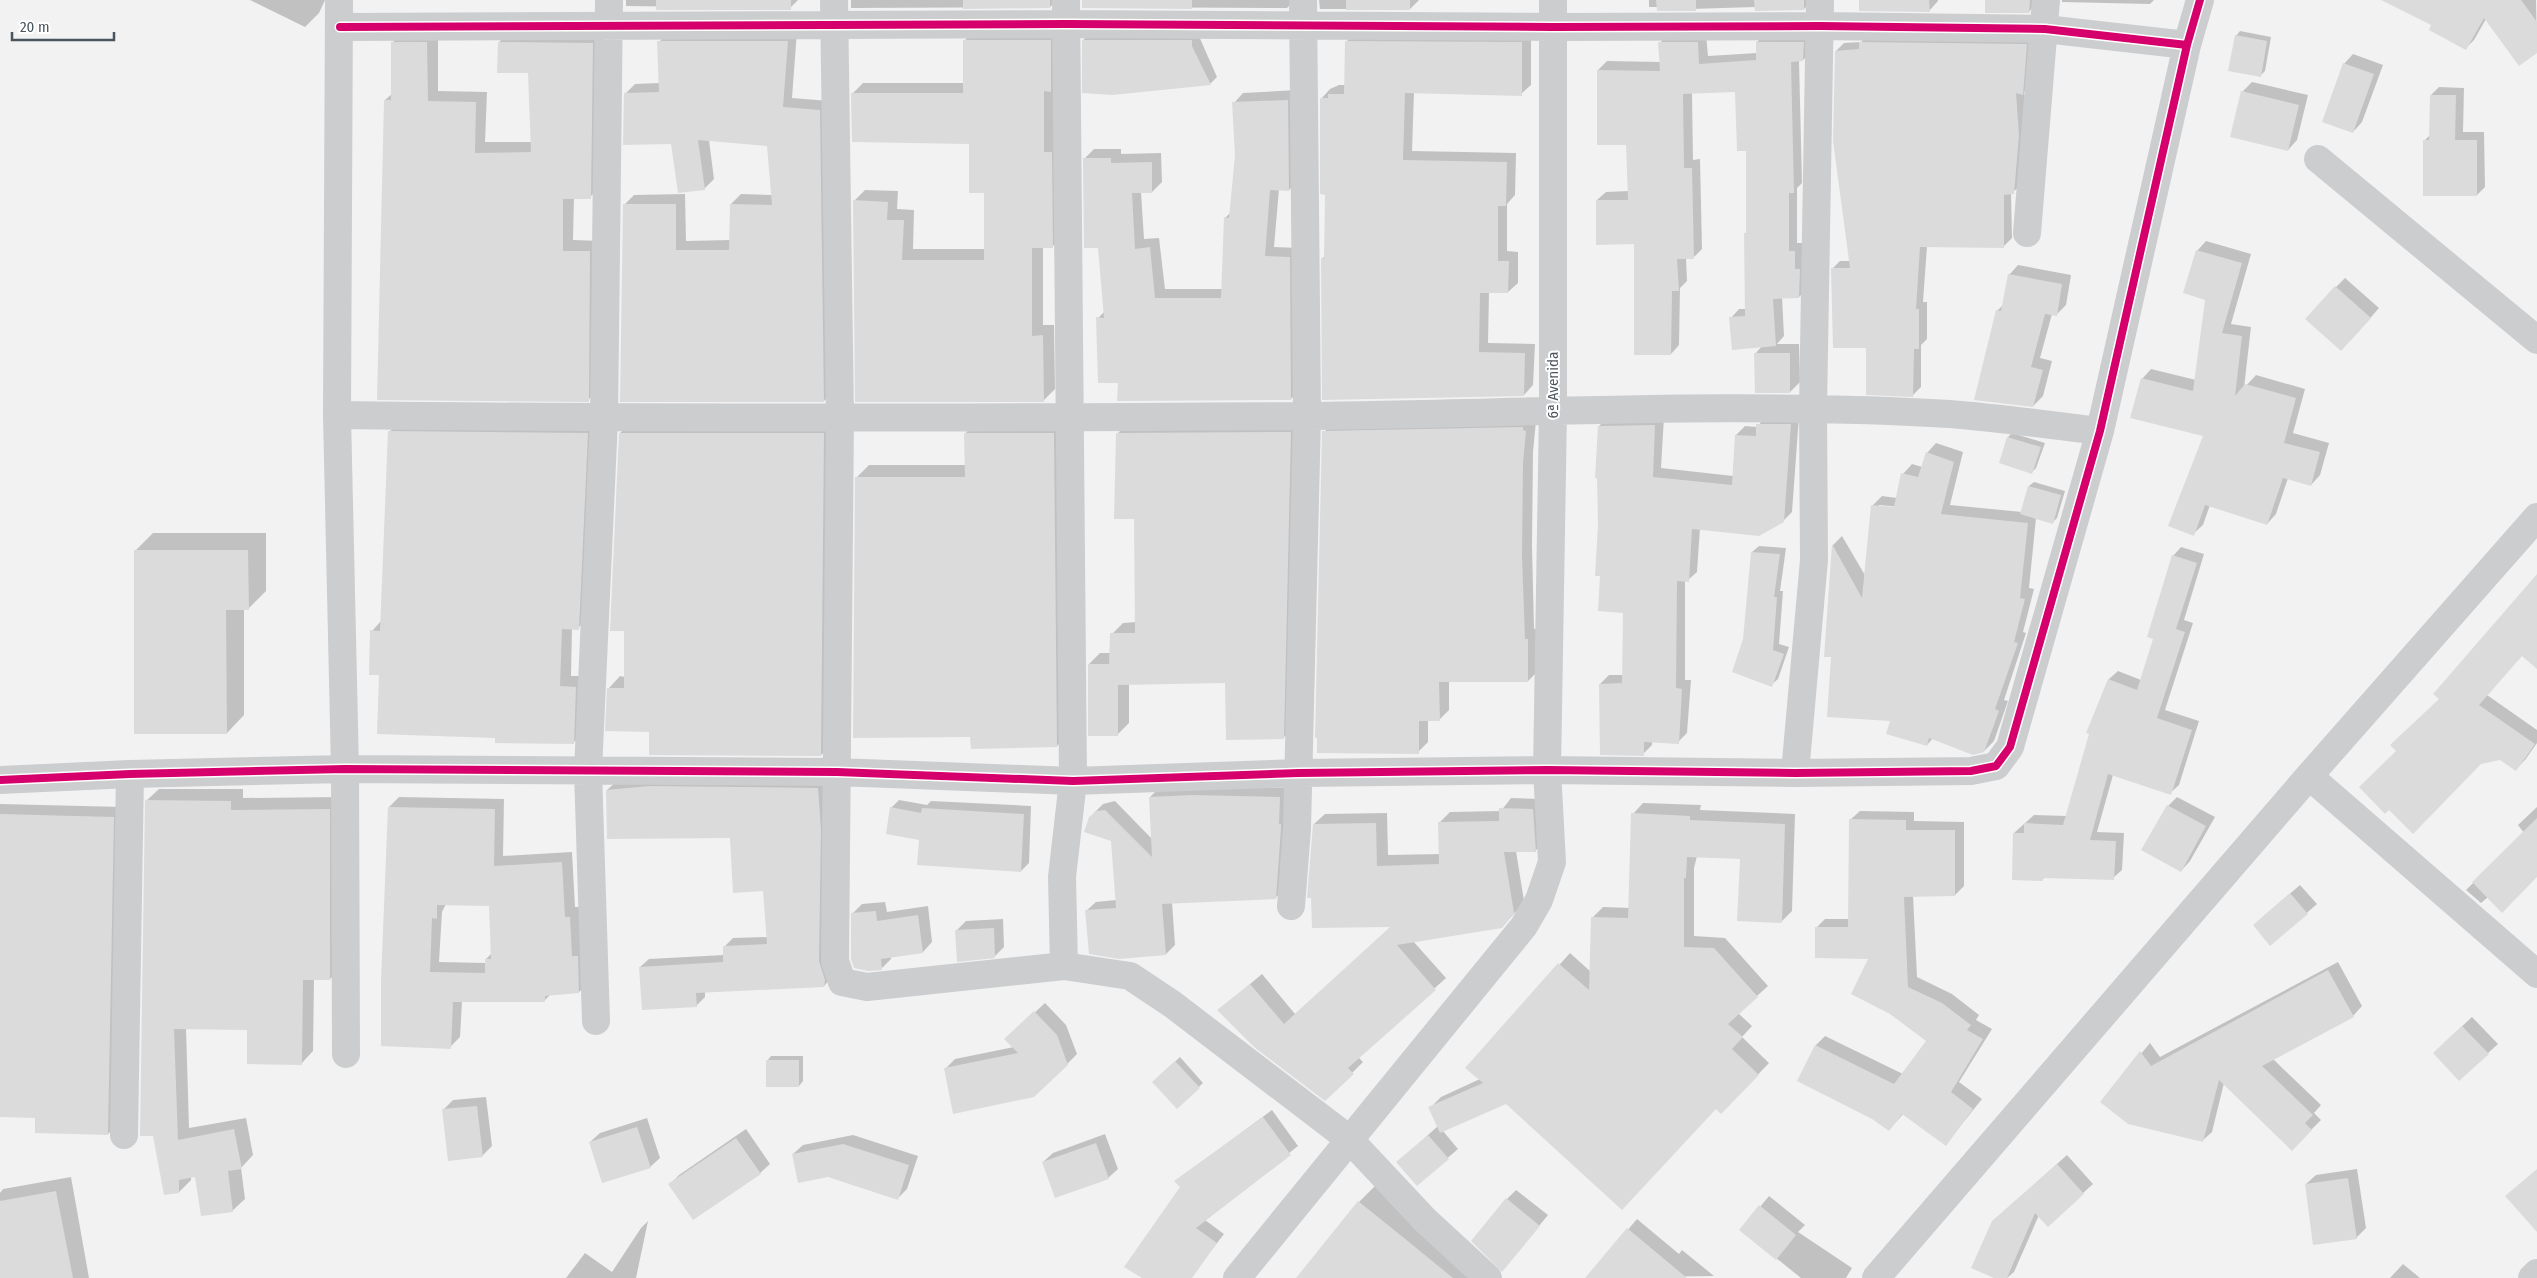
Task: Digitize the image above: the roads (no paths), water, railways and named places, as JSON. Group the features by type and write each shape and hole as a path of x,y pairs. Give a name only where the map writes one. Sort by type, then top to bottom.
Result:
{"street":[{"path":"339,0 337,415 345,769 346,1054"},
{"name":"6ª Avenida","path":"1236,1278 1524,926 1539,900 1552,862 1547,770 1553,410 1553,0"},
{"path":"2027,233 2046,0"},
{"path":"0,780 130,774 345,769 836,772 1073,781 1299,773 1547,770 1795,773 1971,770 1996,766 2010,747 2100,431 2188,44 2200,0"},
{"path":"340,27 609,13 834,12 1304,13 1553,27 1820,13 2045,29 2188,44"},
{"path":"834,12 840,416 835,961 842,982 867,987 1064,966 1130,976 1172,1004 1349,1139 1425,1220 1488,1278"},
{"path":"1064,966 1062,877 1073,781 1072,416 1067,12"},
{"path":"596,1021 588,771 604,418 609,13"},
{"path":"1291,906 1299,773 1307,416 1304,13"},
{"path":"1795,773 1814,560 1813,409 1820,13"},
{"path":"2318,159 2537,340"},
{"path":"337,415 604,418 1307,416 1553,410 1813,409 1953,415 2100,431"},
{"path":"1876,1278 2309,776 2537,517"},
{"path":"124,1135 130,774"},
{"path":"2309,776 2537,974"},
{"path":"2532,1278 2537,1272"}]}
